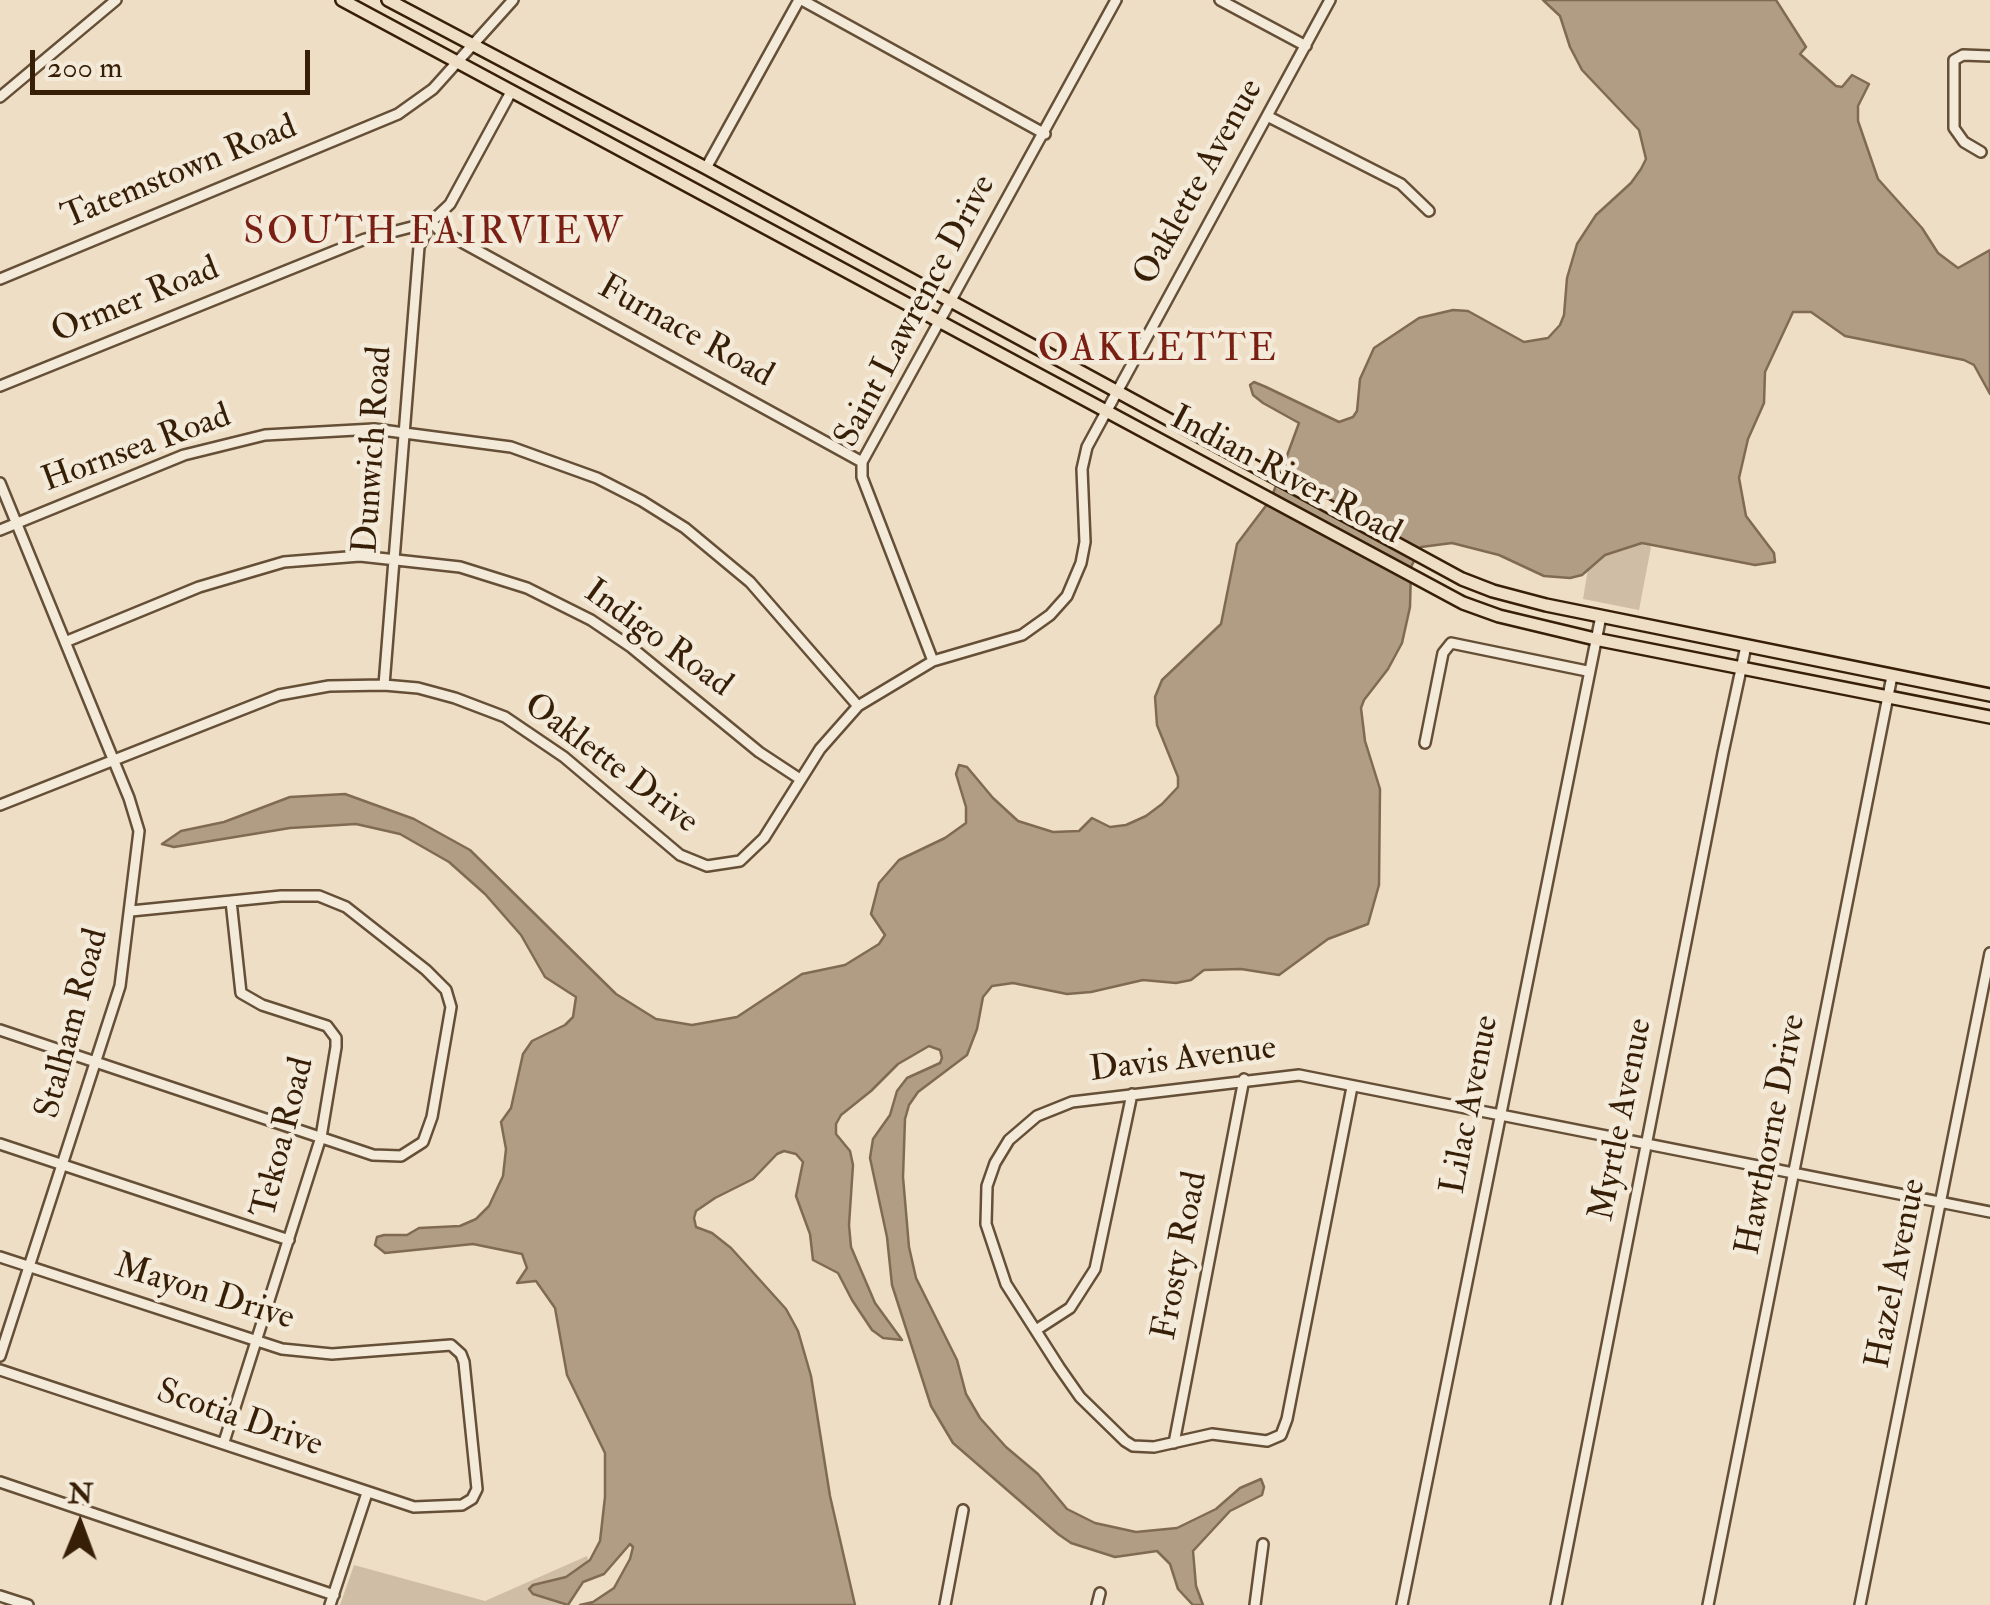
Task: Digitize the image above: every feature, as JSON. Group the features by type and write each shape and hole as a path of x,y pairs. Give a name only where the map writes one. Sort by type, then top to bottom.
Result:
{"main road":[{"name":"Indian River Road","path":"342,0 1463,603 1499,616 1595,639 1990,717"},
{"name":"Indian River Road","path":"388,0 1474,584 1519,599 1990,696"}],"street":[{"path":"0,96 116,0"},
{"name":"Tatemstown Road","path":"0,279 398,114 424,97 512,0"},
{"path":"706,168 800,0 1044,134"},
{"name":"Saint Lawrence Drive","path":"933,662 862,477 862,462 1116,0"},
{"path":"1220,0 1306,46"},
{"name":"Oaklette Avenue","path":"1115,392 1330,0"},
{"path":"1982,152 1964,142 1954,128 1954,60 1990,56"},
{"path":"431,222 453,199 511,92"},
{"path":"1268,116 1401,184 1429,211"},
{"name":"Ormer Road","path":"0,386 365,240 431,222"},
{"name":"Dunwich Road","path":"384,685 419,248 431,222"},
{"name":"Furnace Road","path":"431,222 438,230 862,462"},
{"name":"Oaklette Drive","path":"0,804 279,695 329,686 384,685 418,688 456,698 505,718 564,757 680,855 707,866 730,865 756,848 829,736 858,706 933,662 1022,635 1050,616 1066,596 1081,563 1085,542 1082,469 1087,447 1115,392"},
{"name":"Hornsea Road","path":"0,530 152,468 220,445 291,432 404,432 476,440 528,452 596,478 642,501 700,540 750,582 858,706"},
{"name":"Stalham Road","path":"0,483 139,831 120,986 0,1356"},
{"name":"Indigo Road","path":"65,642 244,572 313,558 394,558 488,574 575,610 631,647 759,752 800,779"},
{"name":"Lilac Avenue","path":"1402,1605 1600,616"},
{"path":"1426,743 1443,654 1451,643 1587,671"},
{"name":"Myrtle Avenue","path":"1556,1605 1746,646"},
{"name":"Hawthorne Drive","path":"1708,1605 1892,676"},
{"path":"0,1030 390,1158 413,1150 422,1142 432,1117 451,1007 449,995 426,970 336,902 305,894 131,911"},
{"name":"Tekoa Road","path":"224,1442 321,1138 336,1038 327,1026 262,1005 241,993 231,901"},
{"name":"Hazel Avenue","path":"1860,1605 1990,954"},
{"name":"Davis Avenue","path":"1352,1087 1285,1429 1278,1438 1267,1440 1212,1434 1144,1448 1125,1441 1070,1384 1006,1284 988,1238 985,1198 995,1163 1017,1131 1048,1110 1072,1102 1299,1075 1990,1212"},
{"name":"Frosty Road","path":"1174,1443 1244,1079"},
{"path":"1036,1330 1070,1308 1095,1269 1132,1094"},
{"path":"0,1144 289,1240"},
{"name":"Mayon Drive","path":"0,1257 255,1341 309,1354 445,1344 456,1348 464,1362 477,1490 462,1505"},
{"name":"Scotia Drive","path":"0,1370 224,1442 366,1493 414,1507 462,1505"},
{"path":"0,1482 332,1600 366,1493"},
{"path":"945,1605 962,1510"},
{"path":"1255,1605 1263,1544"},
{"path":"1097,1605 1100,1593"},
{"path":"0,1596 28,1605"}],"shaded area":[{"path":"1543,0 1776,0 1806,47 1800,54 1836,86 1842,87 1852,75 1869,84 1858,106 1858,121 1878,179 1922,228 1938,253 1958,268 1990,250 1990,394 1974,365 1964,360 1845,336 1811,312 1793,312 1765,372 1764,403 1748,439 1739,478 1746,516 1774,553 1775,562 1755,565 1642,543 1605,555 1582,575 1570,578 1544,576 1499,555 1452,543 1421,547 1411,567 1410,607 1402,643 1361,708 1365,741 1380,789 1379,885 1368,924 1328,939 1279,975 1241,969 1204,970 1191,980 1176,983 1143,980 1067,994 1013,983 992,986 983,997 967,1055 918,1092 909,1105 903,1177 916,1278 957,1360 966,1394 980,1418 1006,1447 1038,1474 1067,1509 1095,1523 1136,1532 1177,1528 1216,1509 1240,1488 1261,1479 1262,1495 1230,1511 1193,1551 1196,1586 1203,1605 1193,1605 1178,1589 1170,1564 1157,1551 1115,1557 1071,1543 1058,1534 953,1443 931,1406 892,1285 887,1237 870,1158 873,1139 890,1115 897,1091 907,1078 940,1063 940,1050 929,1046 898,1064 836,1124 836,1134 850,1151 853,1165 851,1247 875,1303 902,1340 883,1338 872,1330 838,1273 813,1260 810,1234 796,1196 803,1162 796,1154 777,1154 753,1179 715,1198 696,1211 694,1218 696,1227 712,1233 731,1248 786,1309 798,1331 811,1376 830,1496 855,1605 580,1605 593,1602 614,1588 630,1559 630,1544 604,1574 583,1582 568,1605 533,1594 529,1589 533,1585 566,1577 590,1560 600,1541 605,1497 605,1453 567,1375 555,1308 536,1281 517,1283 527,1268 522,1254 473,1244 385,1253 375,1245 377,1237 384,1235 460,1226 476,1219 489,1206 503,1176 506,1149 501,1122 511,1108 523,1054 532,1041 573,1017 576,997 545,977 521,935 485,894 449,862 400,834 356,824 290,828 174,847 162,844 181,831 224,822 290,797 345,794 414,819 470,850 616,994 656,1019 692,1025 737,1017 802,974 845,965 879,944 885,935 871,914 879,883 899,860 966,823 966,807 956,774 959,765 967,767 1018,821 1053,832 1079,831 1092,818 1110,827 1146,816 1178,787 1178,777 1157,725 1155,697 1162,680 1221,624 1237,544 1271,499 1299,423 1263,403 1253,395 1250,385 1254,382 1339,422 1353,417 1357,411 1360,379 1374,348 1419,318 1453,310 1468,311 1524,342 1548,338 1564,315 1567,278 1577,244 1596,215 1631,183 1646,159 1639,130 1582,70 1560,16"},
{"path":"1626,516 1651,547 1639,610 1583,599 1594,532 1632,529 1647,548"},
{"path":"587,1556 561,1605 340,1605 354,1565 485,1601"}],"district":[{"name":"SOUTH FAIRVIEW","path":"434,235"},
{"name":"OAKLETTE","path":"1158,352"}]}
